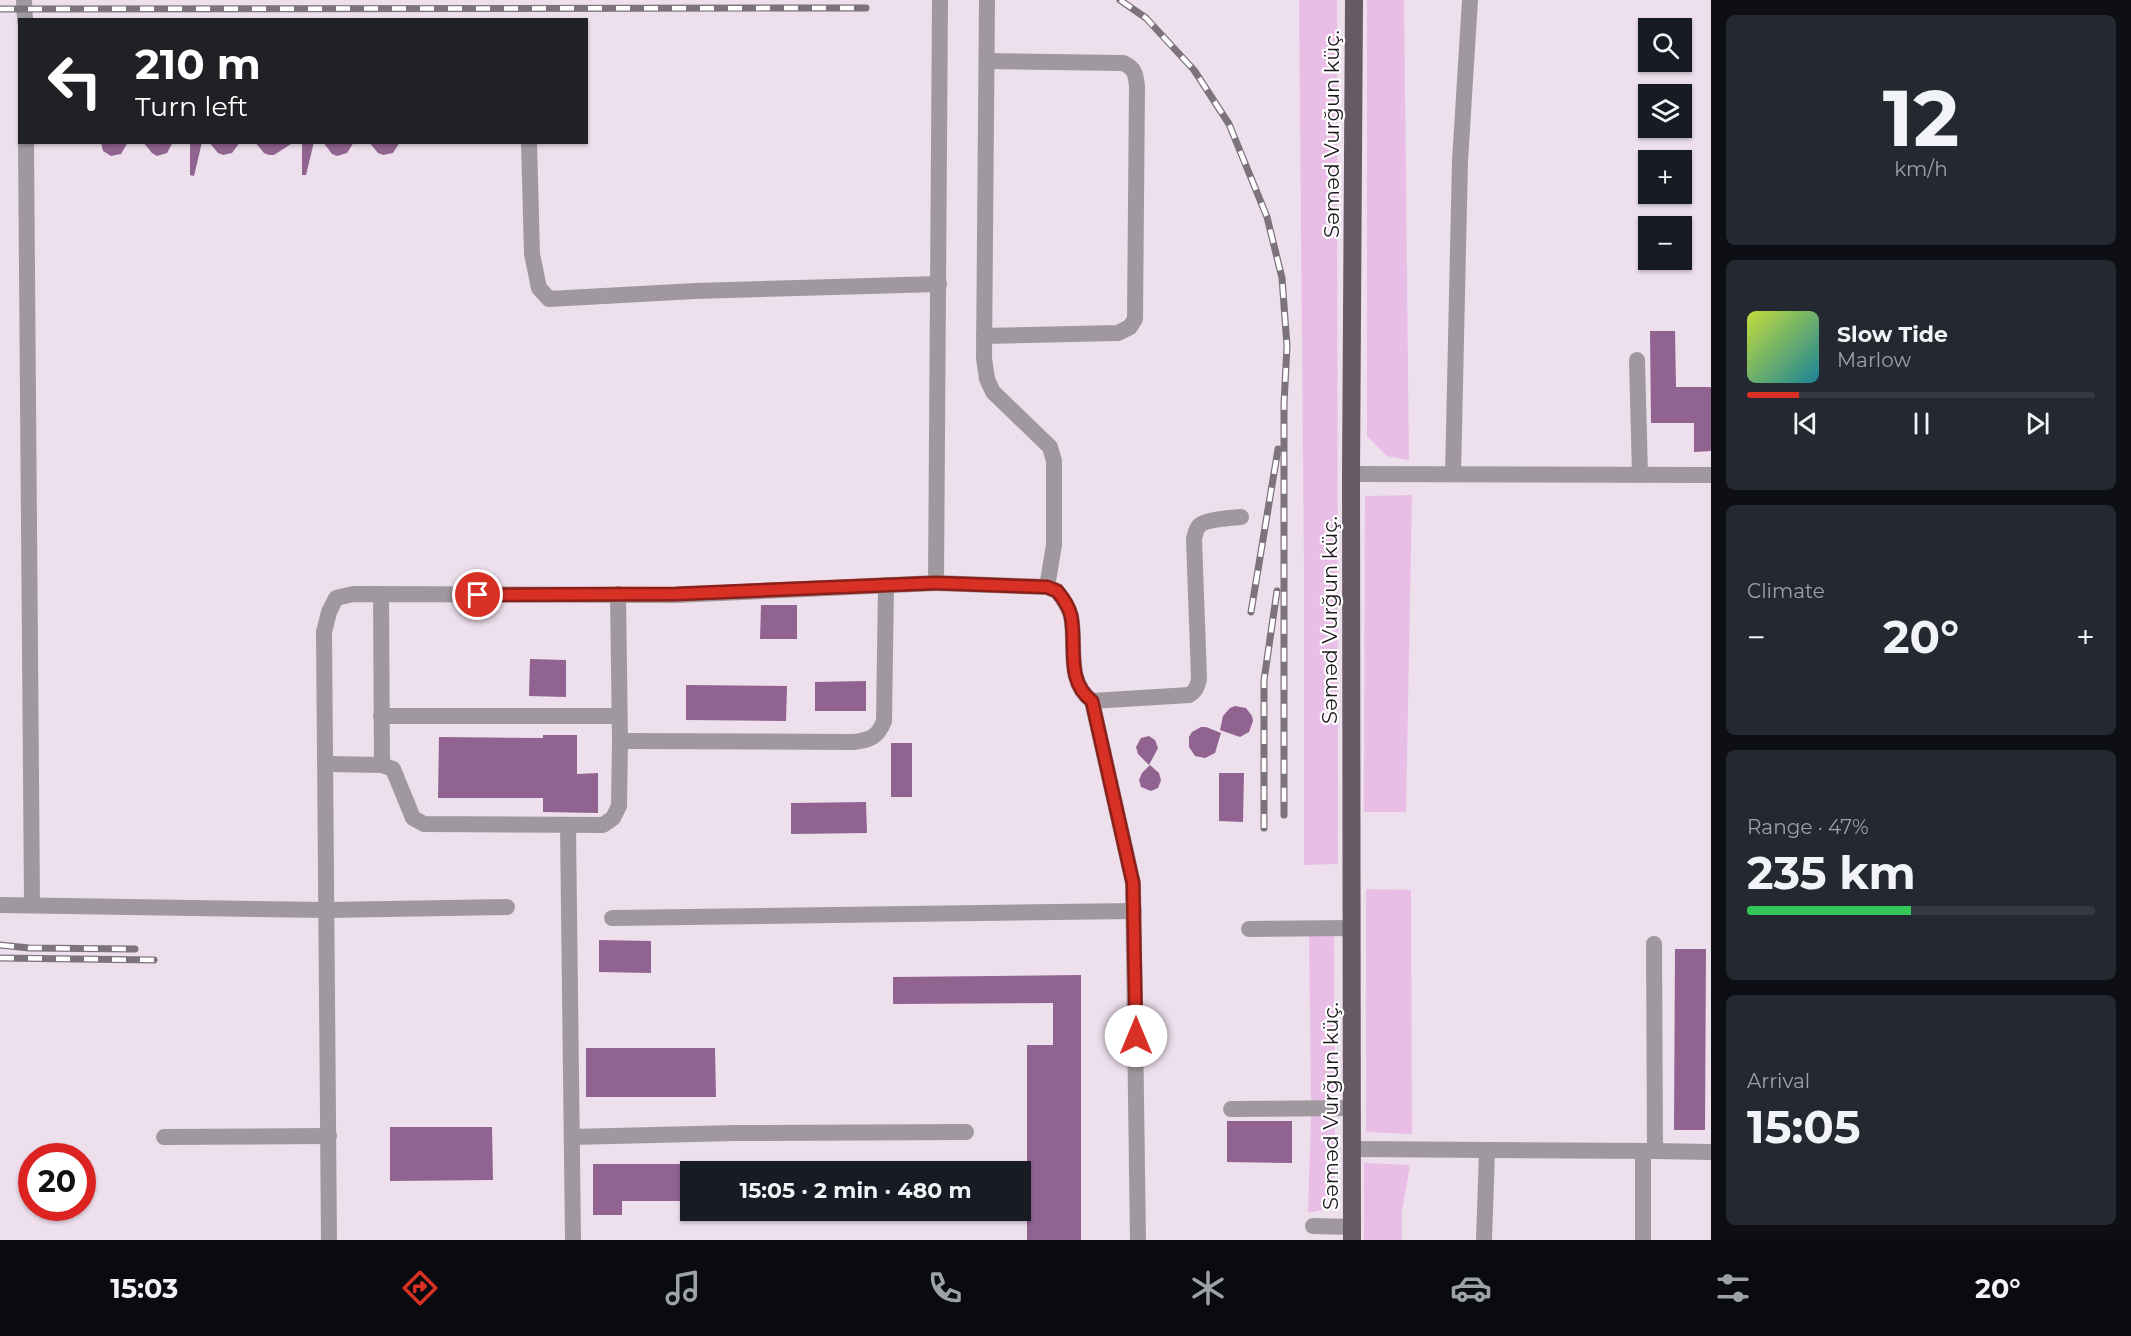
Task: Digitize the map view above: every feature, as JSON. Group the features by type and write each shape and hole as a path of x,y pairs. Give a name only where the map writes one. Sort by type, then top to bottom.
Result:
{"main road":[{"name":"Səməd Vurğun küç.","path":"1352,1233 1351,474 1354,0"}],"street":[{"path":"24,0 25,18"},
{"path":"936,583 940,0"},
{"path":"987,0 984,358 987,379 993,392 1050,447 1054,461 1054,545 1047,587"},
{"path":"1453,474 1460,161 1470,0"},
{"path":"984,336 1118,333 1130,327 1135,319 1136,74 1131,67 1123,63 987,61"},
{"path":"26,144 32,905"},
{"path":"529,144 532,254 538,288 549,299 695,291 939,284"},
{"path":"1637,360 1640,475"},
{"path":"1351,474 1711,475"},
{"path":"1092,701 1194,693 1198,679 1194,539 1196,531 1200,524 1208,521 1241,517"},
{"path":"329,1240 324,632 328,612 336,598 353,594 676,594 936,583 1047,587 1057,591 1071,615 1074,672 1083,694 1092,701 1133,883 1138,1240"},
{"path":"620,741 854,742 869,740 880,733 884,721 886,585"},
{"path":"381,594 382,765"},
{"path":"326,764 382,765 393,769 413,818 424,824 603,825 613,818 619,806 618,594"},
{"path":"381,717 619,716"},
{"path":"568,825 573,1240"},
{"path":"0,905 327,910 507,907"},
{"path":"612,918 1134,911"},
{"path":"1249,929 1352,928"},
{"path":"1644,1240 1649,1151 1654,944"},
{"path":"1231,1109 1353,1108"},
{"path":"572,1137 736,1133 966,1132"},
{"path":"164,1137 329,1136"},
{"path":"1352,1149 1711,1152"},
{"path":"1484,1240 1487,1151"},
{"path":"1313,1226 1352,1233"}],"shaded area":[{"path":"1299,0 1337,0 1338,864 1304,865 1304,576"},
{"path":"1367,0 1404,0 1409,460 1387,456 1367,436"},
{"path":"1412,495 1406,812 1364,812 1365,496"},
{"path":"1366,889 1411,890 1412,1134 1366,1132"},
{"path":"1309,935 1334,936 1335,1101 1311,1101"},
{"path":"1335,1114 1334,1207 1308,1213 1311,1115"},
{"path":"1364,1163 1410,1165 1402,1211 1402,1240 1364,1240"}],"building":[{"path":"101,144 127,144 121,154 111,156 103,151"},
{"path":"145,144 172,144 167,153 157,156"},
{"path":"190,144 202,144 194,176 190,175"},
{"path":"211,144 239,144 232,153 223,155 218,153"},
{"path":"257,144 291,144 274,155 264,153"},
{"path":"302,144 314,144 306,175 302,175"},
{"path":"324,144 353,144 347,153 337,156 332,154"},
{"path":"371,144 399,144 393,153 383,155 378,153"},
{"path":"1650,331 1675,331 1676,387 1711,387 1711,451 1694,452 1694,423 1651,423"},
{"path":"761,605 797,605 797,639 760,639"},
{"path":"530,659 566,660 566,697 529,696"},
{"path":"866,681 866,711 815,711 815,682"},
{"path":"686,685 787,686 786,721 686,720"},
{"path":"1235,706 1246,708 1253,721 1249,732 1240,737 1220,730 1223,716"},
{"path":"1201,727 1221,733 1215,753 1205,758 1195,756 1189,747 1189,737 1192,732"},
{"path":"543,735 577,735 577,774 598,773 598,813 543,812 543,798 438,798 439,737 543,738"},
{"path":"1149,736 1155,740 1158,748 1149,765 1138,754 1136,747 1141,738"},
{"path":"891,743 912,743 912,797 891,797"},
{"path":"1150,765 1159,773 1161,780 1158,788 1151,791 1141,787 1139,780"},
{"path":"1219,773 1244,773 1243,822 1219,821"},
{"path":"866,802 867,833 791,834 791,803"},
{"path":"599,940 651,941 651,973 599,972"},
{"path":"1675,949 1706,949 1705,1130 1674,1130"},
{"path":"1081,975 1081,1240 1027,1240 1027,1221 1031,1221 1031,1161 1027,1161 1027,1045 1053,1045 1053,1003 893,1004 893,977"},
{"path":"586,1048 715,1048 716,1097 586,1097"},
{"path":"1227,1121 1292,1121 1292,1163 1227,1162"},
{"path":"390,1127 492,1127 493,1180 390,1181"},
{"path":"593,1164 680,1164 680,1201 622,1201 622,1215 593,1215"}],"railway":[{"path":"1120,0 1146,18 1194,70 1229,124 1267,217 1282,278 1287,346 1284,404 1284,815"},
{"path":"0,9 866,8"},
{"path":"1251,612 1278,449"},
{"path":"1264,828 1264,680 1277,591"},
{"path":"0,945 29,948 135,949"},
{"path":"0,958 154,960"}],"route":[{"path":"478,595 676,594 936,583 1047,587 1057,591 1071,615 1074,672 1083,694 1092,701 1133,883 1136,1036"}]}
